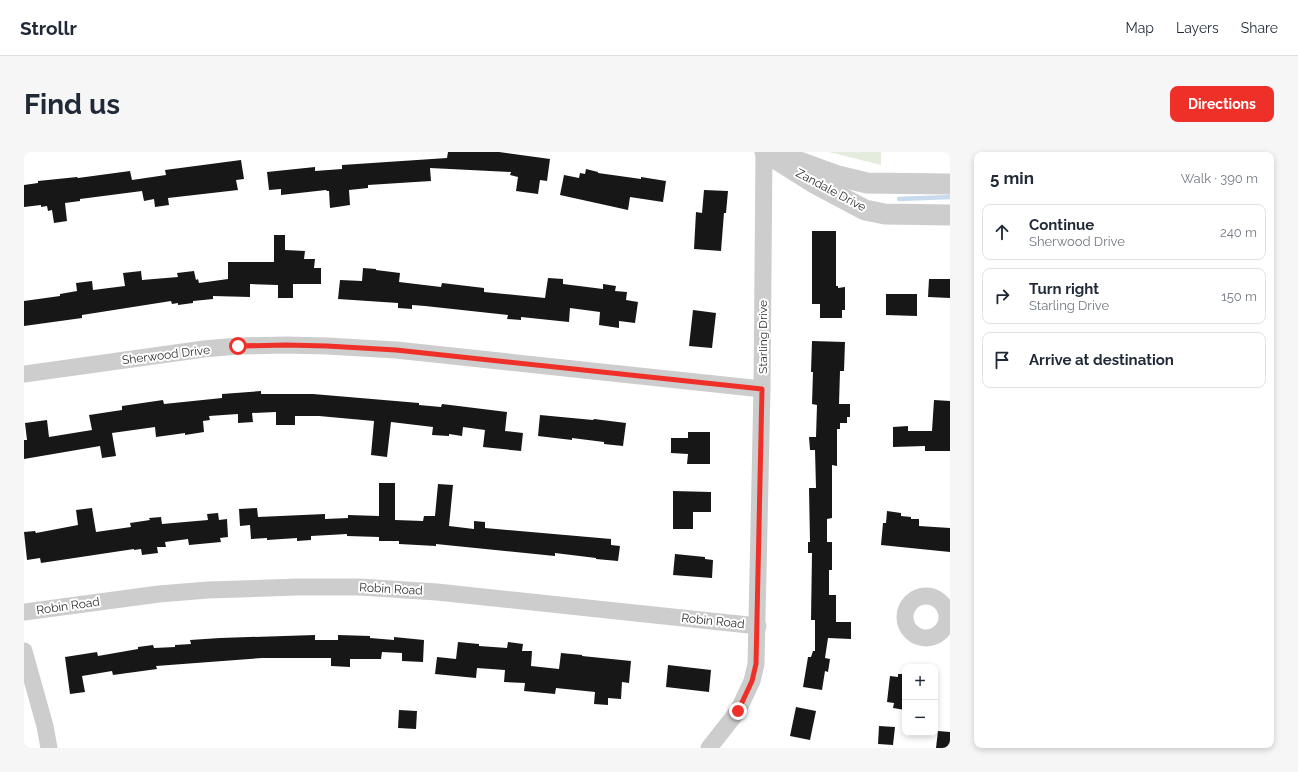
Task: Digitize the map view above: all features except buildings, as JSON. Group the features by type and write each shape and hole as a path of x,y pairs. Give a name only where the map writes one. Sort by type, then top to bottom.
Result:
{"street":[{"name":"Zandale Drive","path":"766,152 804,162 838,176 867,183 950,184"},
{"name":"Zandale Drive","path":"766,152 816,184 865,210 885,214 950,215"},
{"name":"Starling Drive","path":"709,748 738,711 752,681 756,664 758,626 766,152"},
{"name":"Sherwood Drive","path":"24,374 204,349 238,346 286,345 396,350 762,389"},
{"name":"Robin Road","path":"24,612 159,594 208,590 298,587 360,588 437,592 758,626"},
{"path":"24,651 45,726 49,748"}],"green space":[{"path":"829,152 881,152 881,165"}],"waterway":[{"path":"899,199 950,197"}],"route":[{"path":"238,346 327,346 396,350 762,389 756,664 752,681 738,711"}]}
